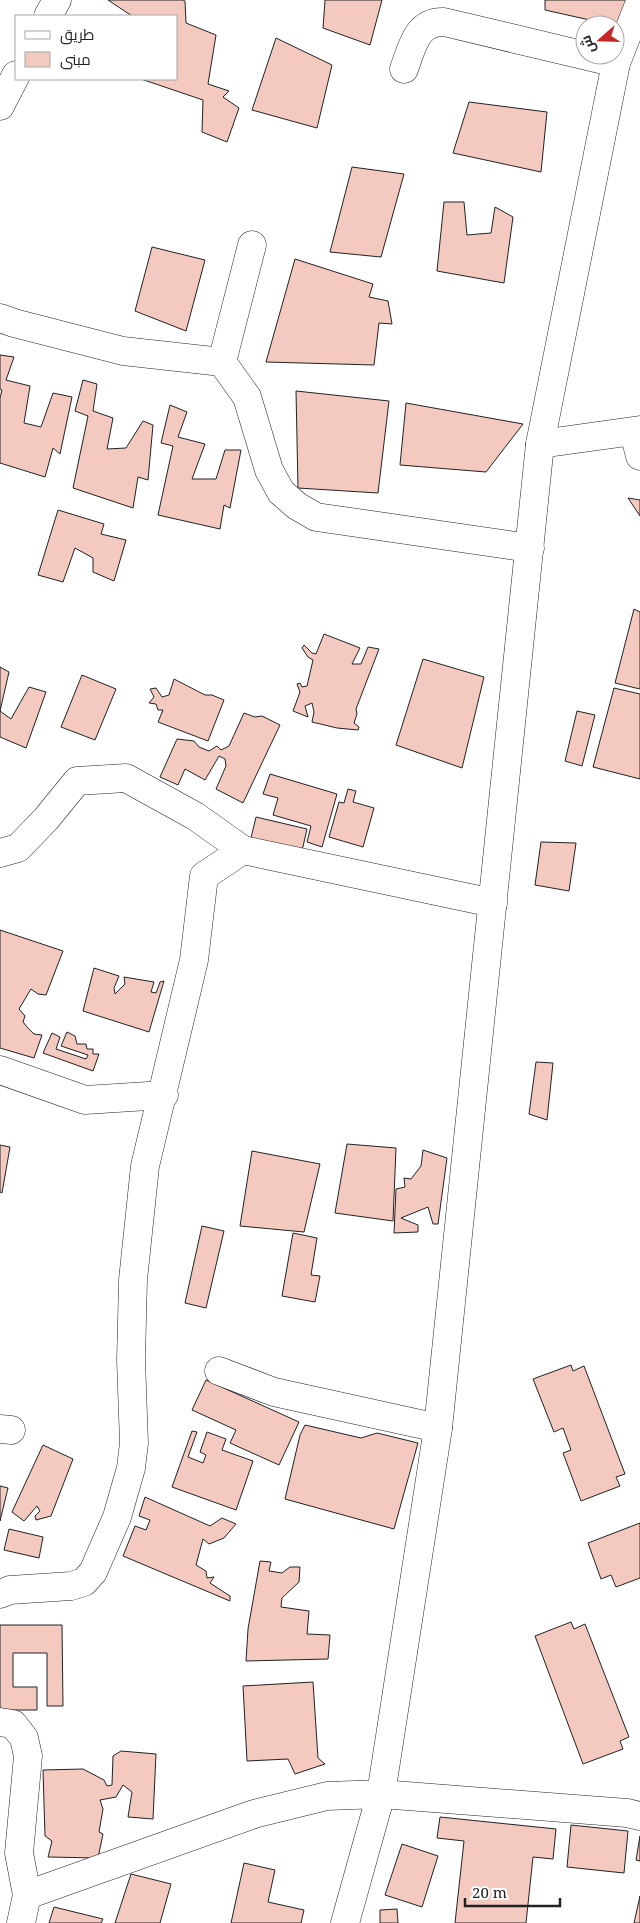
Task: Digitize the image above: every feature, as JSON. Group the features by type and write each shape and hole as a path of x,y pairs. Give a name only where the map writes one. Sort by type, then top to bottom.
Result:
{"street":[{"path":"49,15 57,0"},
{"path":"625,40 640,2"},
{"path":"404,69 421,29 428,24 436,22 575,54"},
{"path":"345,1923 381,1794 438,1428 540,444 616,65"},
{"path":"0,106 15,78"},
{"path":"222,362 252,244"},
{"path":"0,318 123,351 222,362 247,397 269,470 281,492 297,506 316,517 530,548"},
{"path":"540,444 638,440"},
{"path":"0,853 18,848 46,819 77,781 126,778 196,816 243,850 493,903"},
{"path":"0,1594 10,1590 71,1586 84,1582 93,1572 117,1517 132,1468 134,1443 132,1280 145,1166 164,1095 194,960 204,876 243,850"},
{"path":"0,1070 85,1100 164,1095"},
{"path":"220,1371 274,1392 438,1428"},
{"path":"0,1722 13,1724 24,1738 28,1756 19,1853 27,1895 21,1923"},
{"path":"27,1895 254,1814 327,1796 381,1794 627,1813 640,1816"}],"building":[{"path":"108,0 183,0 185,1 186,23 216,35 208,84 229,91 223,97 239,108 227,142 202,132 203,100 144,80 178,80 178,15 130,15"},
{"path":"325,0 382,0 370,45 323,28"},
{"path":"545,0 628,0 624,15 575,15 575,17 545,10"},
{"path":"276,38 332,65 317,128 252,110"},
{"path":"469,102 547,112 541,172 453,153"},
{"path":"352,167 404,174 381,257 330,252"},
{"path":"444,202 464,202 467,235 491,233 495,207 513,217 504,283 437,271"},
{"path":"152,247 205,260 186,331 135,311"},
{"path":"295,259 373,284 369,297 388,301 392,324 379,323 374,365 266,362"},
{"path":"0,355 14,357 6,380 30,386 24,423 41,427 53,393 72,397 60,454 53,448 45,477 0,463 0,398 2,390 0,389"},
{"path":"83,380 97,384 93,411 113,418 107,449 126,448 143,421 153,425 148,480 138,477 133,508 73,488 88,416 75,411"},
{"path":"296,391 389,401 378,493 298,488"},
{"path":"406,403 523,424 486,472 400,465"},
{"path":"170,405 187,412 178,437 205,444 192,479 216,479 225,450 241,450 230,508 224,505 220,529 158,515 173,446 161,443"},
{"path":"628,498 640,500 640,516"},
{"path":"58,510 104,524 101,534 126,540 114,581 93,572 93,558 75,548 63,582 38,575"},
{"path":"634,609 640,612 640,689 615,683"},
{"path":"324,634 360,648 352,664 361,664 368,647 379,649 356,709 357,714 354,723 359,727 358,730 337,728 312,722 314,712 312,703 305,706 308,717 293,711 300,692 297,684 300,683 302,687 307,686 313,660 308,657 302,648 304,645 312,653 316,654"},
{"path":"423,659 484,677 462,768 396,745"},
{"path":"0,667 9,672 0,711"},
{"path":"82,675 116,689 95,740 61,727"},
{"path":"174,679 205,695 212,695 224,700 208,741 158,722 163,710 158,710 156,704 149,703 154,697 150,689 156,688 162,697 169,695"},
{"path":"29,687 46,692 26,748 0,737 0,711 11,719"},
{"path":"614,688 640,694 640,779 593,767"},
{"path":"577,711 595,715 582,766 565,761"},
{"path":"244,713 255,717 262,716 280,725 243,803 216,789 226,766 225,759 219,756 205,780 185,769 178,785 160,777 177,739 194,741 199,747 209,751 217,746 221,750 229,746"},
{"path":"270,774 337,794 322,847 307,842 311,826 273,815 278,798 263,794"},
{"path":"348,789 356,791 353,802 374,808 363,847 329,837 339,802 344,803"},
{"path":"256,817 307,829 302,851 251,838"},
{"path":"541,842 576,843 569,891 535,885"},
{"path":"0,930 63,951 46,995 38,994 31,989 19,1009 25,1016 23,1022 28,1028 34,1034 42,1035 34,1058 0,1048"},
{"path":"94,968 119,976 114,988 115,994 125,984 124,977 154,982 151,992 156,993 160,982 164,981 149,1032 83,1011"},
{"path":"67,1032 75,1036 77,1044 86,1044 87,1049 93,1049 93,1054 99,1054 93,1071 43,1053 52,1033 60,1037 56,1049 86,1059 88,1055 61,1046"},
{"path":"536,1062 553,1063 547,1120 529,1114"},
{"path":"347,1144 396,1148 393,1221 335,1213"},
{"path":"0,1145 10,1147 2,1193 0,1192"},
{"path":"423,1150 447,1158 438,1224 433,1224 428,1207 401,1218 418,1225 418,1232 394,1233 396,1189 405,1187 404,1178 411,1179 421,1166"},
{"path":"252,1151 320,1164 304,1232 240,1226"},
{"path":"202,1226 224,1231 206,1308 185,1303"},
{"path":"293,1233 317,1238 311,1275 320,1276 315,1302 282,1296"},
{"path":"571,1365 573,1371 584,1366 625,1474 616,1477 620,1486 581,1501 563,1453 571,1450 563,1428 554,1432 533,1379"},
{"path":"206,1380 299,1422 279,1465 230,1443 236,1430 192,1410"},
{"path":"305,1425 361,1438 377,1433 418,1443 394,1529 285,1499 300,1435"},
{"path":"192,1431 197,1432 188,1457 203,1463 206,1455 200,1452 207,1432 226,1439 222,1450 253,1461 236,1510 172,1487"},
{"path":"43,1445 73,1459 51,1516 36,1520 35,1516 40,1511 37,1506 24,1521 12,1512"},
{"path":"0,1486 8,1488 0,1521"},
{"path":"145,1497 210,1526 222,1518 236,1524 224,1538 209,1544 203,1539 196,1565 206,1571 207,1578 214,1577 210,1583 230,1596 230,1601 123,1556 135,1526 146,1530 150,1520 139,1516"},
{"path":"640,1523 640,1578 616,1587 611,1575 601,1579 588,1543"},
{"path":"9,1529 43,1537 39,1558 4,1550"},
{"path":"260,1561 271,1562 269,1571 282,1573 290,1567 300,1567 299,1582 282,1598 281,1607 309,1611 307,1634 330,1635 328,1659 246,1661 248,1629"},
{"path":"571,1622 574,1629 585,1624 629,1737 620,1741 623,1749 583,1764 535,1636"},
{"path":"0,1625 62,1625 63,1706 47,1706 47,1653 13,1653 13,1687 37,1687 37,1710 0,1710"},
{"path":"313,1682 318,1758 325,1764 295,1774 288,1759 247,1761 243,1686"},
{"path":"121,1751 156,1754 153,1819 128,1817 132,1792 123,1785 116,1797 100,1800 103,1809 99,1832 103,1834 98,1858 48,1857 52,1841 45,1836 43,1770 83,1769 104,1780 107,1786 112,1785 113,1756"},
{"path":"440,1817 556,1829 553,1859 533,1857 526,1923 455,1923 464,1841 437,1838"},
{"path":"571,1825 628,1831 624,1873 567,1867"},
{"path":"640,1836 640,1861 636,1860"},
{"path":"402,1844 438,1856 422,1907 385,1895"},
{"path":"244,1863 275,1870 268,1902 304,1910 301,1923 231,1923"},
{"path":"131,1874 171,1884 160,1923 115,1923"},
{"path":"640,1896 640,1923 634,1923"},
{"path":"54,1907 103,1919 101,1923 49,1923"},
{"path":"397,1909 398,1923 380,1923 380,1910"}]}
